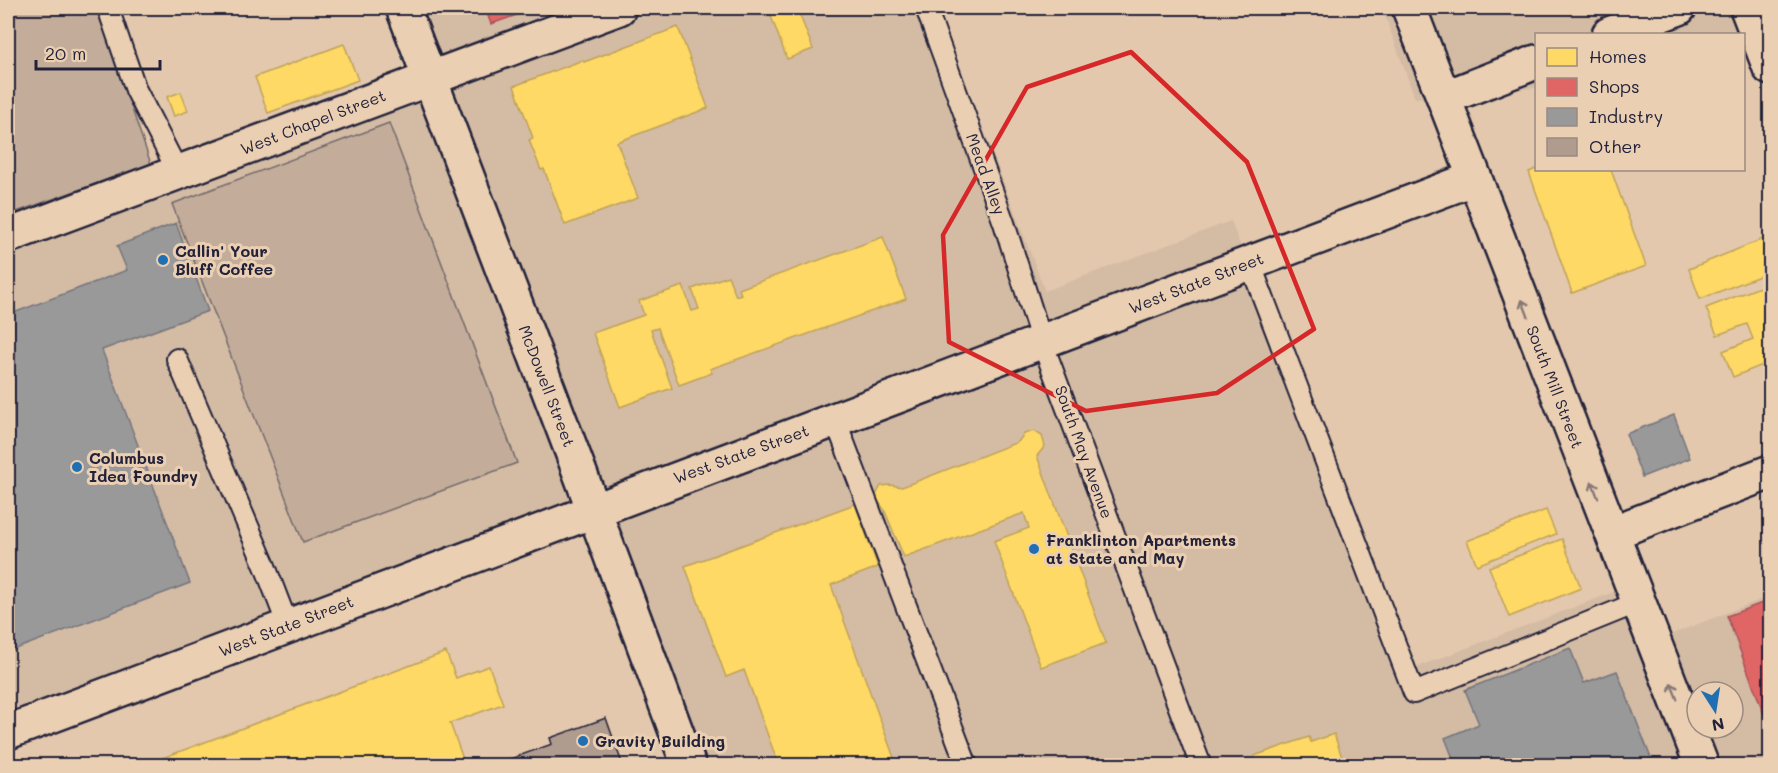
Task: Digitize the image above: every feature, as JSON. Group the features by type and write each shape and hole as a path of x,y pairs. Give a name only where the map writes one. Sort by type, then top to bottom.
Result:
{"street":[{"name":"McDowell Street","path":"403,8 689,765"},
{"name":"West Chapel Street","path":"8,236 619,8"},
{"name":"South Mill Street","path":"1409,8 1702,765"},
{"path":"1612,33 1679,8"},
{"path":"1747,8 1770,68"},
{"path":"1444,98 1535,63"},
{"name":"West State Street","path":"8,732 1475,178"},
{"path":"1612,533 1770,472"}],"lane":[{"path":"108,8 136,90 178,172"},
{"name":"Mead Alley","path":"926,8 1004,223 1042,342"},
{"path":"1250,263 1414,693 1639,602"},
{"name":"South May Avenue","path":"1042,342 1201,765"},
{"path":"177,359 288,626"},
{"path":"835,419 966,765"}],"highlighted area":[{"path":"1131,52 1247,162 1314,329 1217,393 1086,411 949,342 943,235 1027,87"}],"shaded area":[{"path":"8,8 97,8 151,164 8,215"},
{"path":"403,8 937,8 1045,291 1231,221 1404,672 1635,584 1657,640 1770,596 1770,765 686,765 597,528 231,662 8,748 8,215 151,164 160,186 431,84"},
{"path":"1382,8 1770,8 1770,23 1736,33 1535,33 1535,88 1415,98"},
{"path":"389,123 517,463 303,542 172,204"}],"building: Homes":[{"path":"768,8 797,8 813,49 787,59"},
{"path":"678,27 708,108 617,142 638,198 565,225 544,169 541,170 529,140 533,138 514,86"},
{"path":"344,44 358,80 268,113 255,77"},
{"path":"181,92 188,111 174,116 167,97"},
{"path":"1535,169 1611,171 1646,266 1572,293 1529,172"},
{"path":"1770,236 1770,272 1700,299 1689,269"},
{"path":"883,237 906,299 710,369 712,373 679,385 658,328 651,330 672,388 620,407 593,333 644,315 639,301 683,286 692,311 699,309 692,289 728,276 736,296 741,294 739,289"},
{"path":"1770,283 1770,362 1733,377 1723,351 1753,339 1747,324 1717,335 1706,308"},
{"name":"Franklinton Apartments at State and May","path":"1034,431 1042,436 1045,446 1037,456 1106,643 1041,667 994,541 1029,528 1024,513 904,557 884,509 875,497 881,486 902,487 1018,442 1024,434"},
{"path":"855,504 878,567 831,585 897,766 779,766 744,670 726,677 685,566"},
{"path":"1546,510 1556,534 1477,565 1467,541"},
{"path":"1562,539 1581,588 1509,617 1489,567"},
{"path":"446,652 456,678 489,666 503,704 450,723 463,759 446,766 141,766"},
{"path":"1334,734 1345,766 1257,766 1254,756 1309,737 1311,742"}],"building: Shops":[{"path":"485,8 537,8 491,24"},
{"path":"1770,394 1770,416 1763,396"},
{"path":"1770,600 1770,730 1727,616"}],"building: Industry":[{"name":"Columbus Idea Foundry","path":"176,223 208,311 102,350 190,583 8,652 8,315 127,270 117,246"},
{"path":"1674,415 1690,458 1642,477 1626,434"},
{"path":"1570,648 1584,683 1617,671 1654,766 1456,766 1445,738 1479,724 1465,690"}],"building: Other":[{"name":"Gravity Building","path":"606,718 623,766 500,766 499,763 552,744 550,738"}],"place":[{"name":"Callin' Your Bluff Coffee","path":"163,260"},
{"name":"Columbus Idea Foundry","path":"77,467"},
{"name":"Franklinton Apartments at State and May","path":"1034,549"},
{"name":"Gravity Building","path":"583,741"}]}
